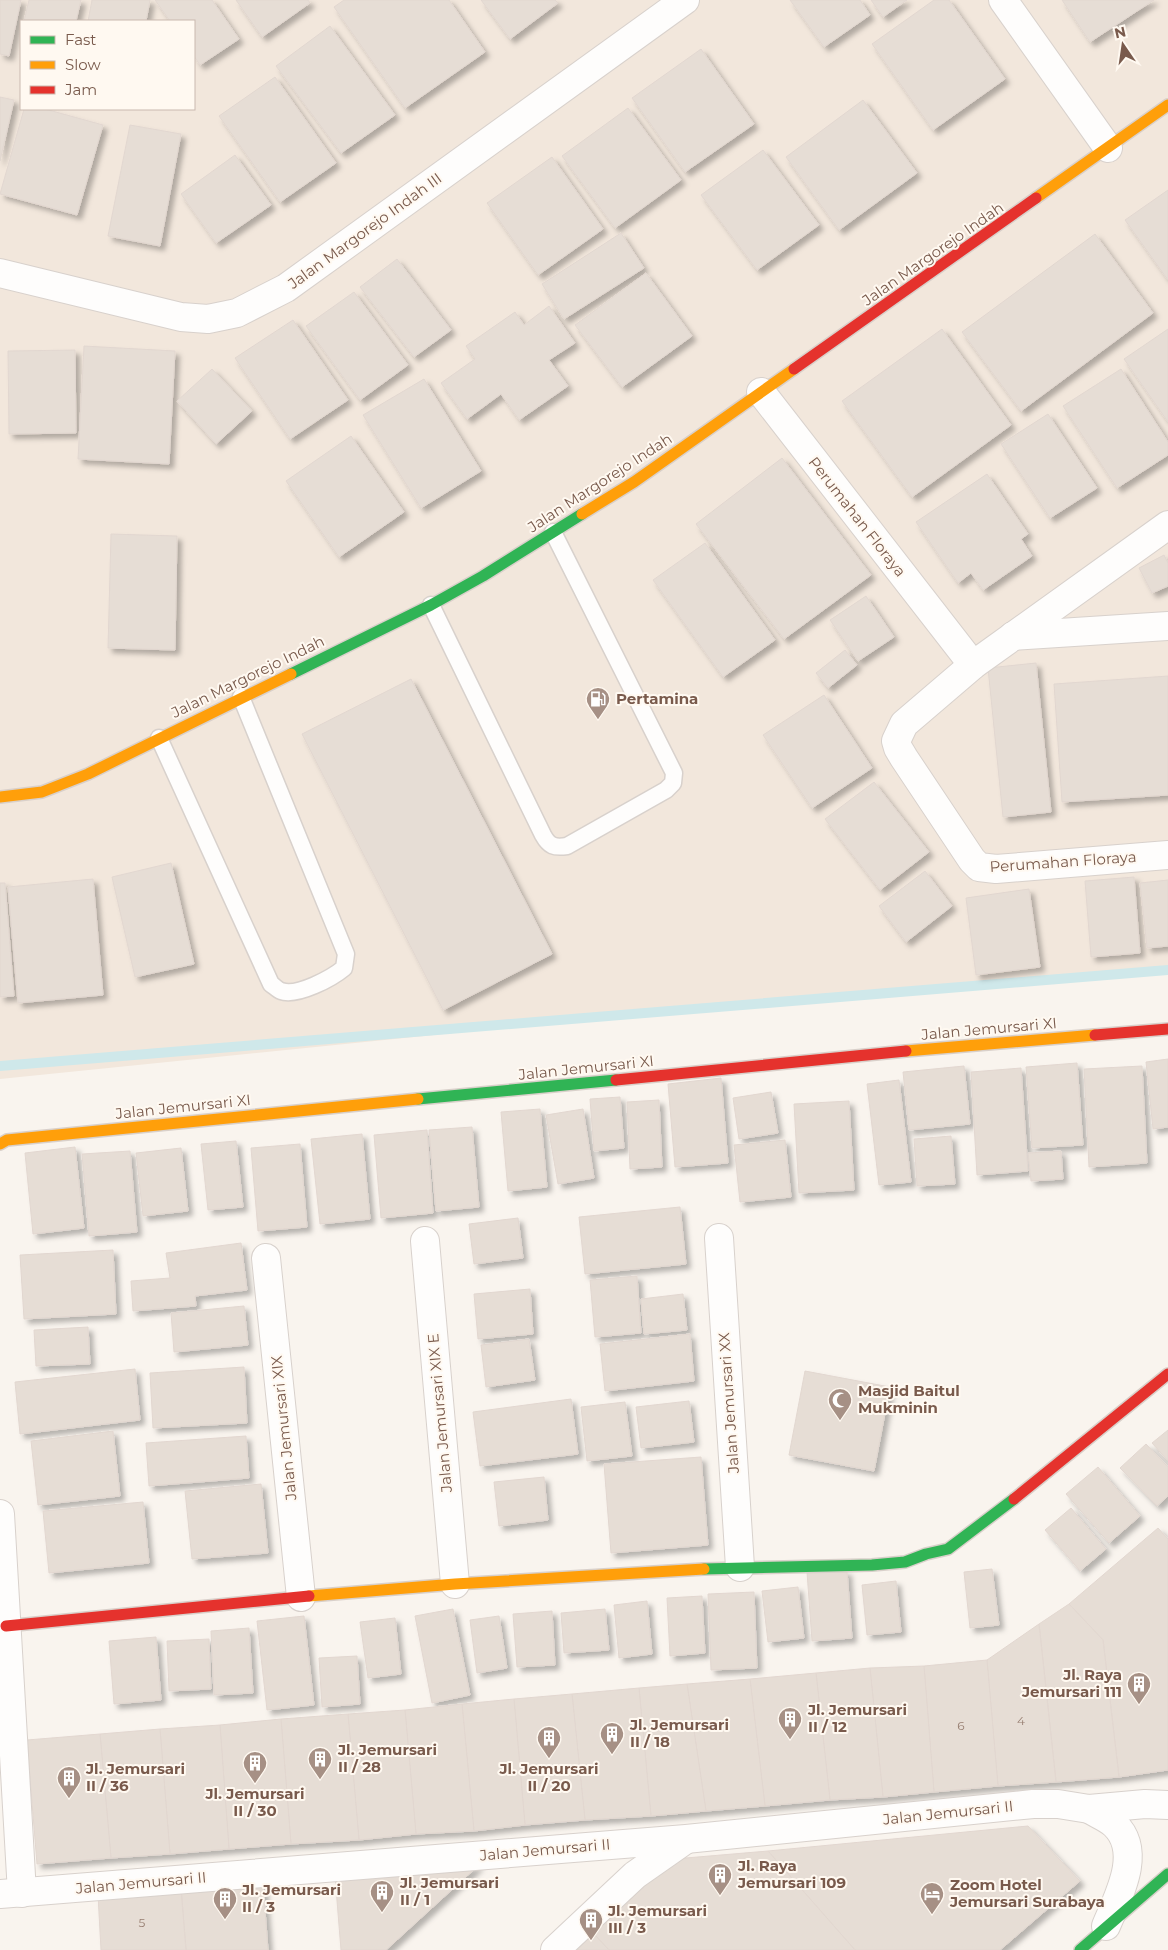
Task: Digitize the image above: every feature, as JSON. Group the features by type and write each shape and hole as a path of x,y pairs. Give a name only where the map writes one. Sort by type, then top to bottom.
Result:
{"street":[{"name":"Jalan Margorejo Indah III","path":"0,273 181,317 208,318 237,313 286,288 685,0"},
{"path":"1003,0 1108,148"},
{"name":"Jalan Margorejo Indah","path":"0,797 42,792 88,774 430,605 483,576 634,482 1168,105"},
{"name":"Perumahan Floraya","path":"761,392 973,665"},
{"name":"Perumahan Floraya","path":"1168,525 973,665 904,724 896,741 898,748 976,864 983,868 996,869 1168,855"},
{"path":"1013,636 1168,626"},
{"name":"Jalan Jemursari XI","path":"4,1142 909,1051 1168,1029"},
{"name":"Jalan Jemursari XX","path":"719,1238 740,1568"},
{"name":"Jalan Jemursari XIX E","path":"425,1242 455,1584"},
{"name":"Jalan Jemursari XIX","path":"266,1258 301,1597"},
{"path":"6,1626 455,1584 740,1568 872,1565 904,1562 948,1549 1000,1510 1168,1374"},
{"path":"0,1514 6,1626 11,1894"},
{"name":"Jalan Jemursari II","path":"11,1894 686,1839 1033,1804 1058,1804 1089,1809 1145,1804 1168,1805"},
{"name":"Jalan Jemursari II","path":"1089,1809 1115,1826 1125,1838 1128,1853 1125,1879 1106,1926"},
{"path":"555,1950 635,1875 686,1839"},
{"path":"1080,1950 1168,1874"}],"lane":[{"path":"430,605 543,836 550,846 567,846 666,790 673,783 674,773 553,532"},
{"path":"159,738 271,984 281,991 295,992 332,977 344,968 346,954 241,697"}],"shaded area":[{"path":"0,0 1168,0 1168,973 699,1008 0,1079"}],"building":[{"path":"0,0 21,0 9,56 0,54"},
{"path":"29,0 81,0 76,20 24,20"},
{"path":"92,0 150,0 146,20 88,20"},
{"path":"155,0 212,0 239,39 200,65 195,58 195,20 169,20"},
{"path":"236,0 308,0 310,3 262,37"},
{"path":"344,0 449,0 485,52 405,108 334,7"},
{"path":"481,0 555,0 558,3 510,39"},
{"path":"790,0 860,0 870,15 824,47"},
{"path":"871,0 907,0 883,17"},
{"path":"934,0 949,0 1005,79 933,130 872,44"},
{"path":"1062,0 1154,0 1090,42"},
{"path":"330,26 395,115 341,153 276,66"},
{"path":"701,49 754,124 685,172 632,98"},
{"path":"275,77 336,163 280,202 219,116"},
{"path":"0,97 14,100 0,161"},
{"path":"863,100 917,173 839,230 786,157"},
{"path":"628,108 681,180 615,228 562,156"},
{"path":"24,110 49,110 103,125 77,215 0,194"},
{"path":"130,125 181,134 160,246 108,236"},
{"path":"763,150 819,225 757,270 701,195"},
{"path":"235,155 271,205 216,243 181,194"},
{"path":"552,157 603,229 538,275 487,203"},
{"path":"1168,190 1168,280 1125,220"},
{"path":"621,233 644,268 564,319 542,284"},
{"path":"1095,234 1153,313 1021,411 962,332"},
{"path":"397,259 451,330 414,357 360,287"},
{"path":"646,273 692,336 622,387 575,325"},
{"path":"354,292 408,365 360,400 306,326"},
{"path":"549,306 575,343 549,360 568,386 519,420 501,394 467,419 441,383 475,359 466,346 515,312 524,325"},
{"path":"293,320 348,400 290,439 235,358"},
{"path":"942,329 1011,425 912,497 842,401"},
{"path":"1168,329 1168,422 1124,359"},
{"path":"84,346 175,351 169,464 78,459"},
{"path":"75,350 76,433 9,434 8,351"},
{"path":"212,369 252,411 216,444 177,401"},
{"path":"1121,369 1168,442 1168,455 1117,488 1063,406"},
{"path":"424,379 481,471 421,508 363,415"},
{"path":"1048,414 1097,488 1050,518 1001,444"},
{"path":"351,436 404,512 339,557 286,481"},
{"path":"782,458 871,575 784,639 696,524"},
{"path":"987,474 1028,534 1021,539 1032,556 983,590 971,573 958,583 916,522"},
{"path":"111,534 177,536 175,650 108,648"},
{"path":"705,543 775,640 723,677 653,580"},
{"path":"1164,555 1168,563 1168,586 1152,593 1139,568"},
{"path":"866,596 894,637 858,661 830,620"},
{"path":"845,650 857,665 828,688 816,673"},
{"path":"1036,663 1051,812 1003,817 988,668"},
{"path":"1168,676 1168,795 1062,802 1054,684"},
{"path":"411,679 552,954 443,1010 302,734"},
{"path":"824,695 872,768 812,808 763,735"},
{"path":"874,782 929,852 880,890 825,819"},
{"path":"171,863 194,964 135,977 112,877"},
{"path":"925,871 952,906 906,942 879,906"},
{"path":"1134,877 1140,953 1091,957 1085,881"},
{"path":"93,879 103,995 18,1003 8,887"},
{"path":"1168,880 1168,946 1147,948 1140,883"},
{"path":"0,883 5,883 14,996 0,997"},
{"path":"1029,889 1040,967 976,975 966,898"},
{"path":"1168,1059 1168,1127 1153,1129 1146,1062"},
{"path":"1077,1063 1083,1145 1032,1148 1026,1067"},
{"path":"964,1066 970,1124 909,1130 903,1072"},
{"path":"1142,1066 1147,1163 1089,1167 1084,1069"},
{"path":"1021,1068 1028,1171 977,1175 971,1072"},
{"path":"721,1078 728,1163 675,1167 668,1084"},
{"path":"899,1080 911,1182 879,1185 867,1084"},
{"path":"771,1092 778,1133 739,1139 733,1098"},
{"path":"620,1097 624,1148 594,1151 590,1099"},
{"path":"659,1100 662,1167 630,1169 627,1102"},
{"path":"849,1101 854,1190 799,1193 794,1104"},
{"path":"540,1109 547,1187 508,1191 501,1112"},
{"path":"583,1109 594,1178 558,1184 546,1115"},
{"path":"472,1127 479,1207 436,1211 429,1130"},
{"path":"427,1130 433,1213 381,1218 374,1135"},
{"path":"362,1134 370,1219 320,1224 311,1139"},
{"path":"951,1136 955,1184 917,1186 914,1139"},
{"path":"785,1140 791,1197 740,1202 734,1145"},
{"path":"236,1141 243,1207 208,1210 201,1144"},
{"path":"300,1144 307,1227 258,1231 251,1148"},
{"path":"75,1147 84,1228 33,1234 25,1153"},
{"path":"181,1148 188,1211 143,1216 136,1153"},
{"path":"130,1151 137,1232 89,1236 82,1154"},
{"path":"1061,1151 1063,1179 1031,1181 1028,1153"},
{"path":"680,1207 686,1264 585,1274 579,1217"},
{"path":"518,1218 523,1258 474,1264 469,1224"},
{"path":"241,1243 247,1290 195,1296 196,1306 133,1311 131,1281 170,1278 166,1253"},
{"path":"113,1250 116,1314 24,1319 20,1255"},
{"path":"637,1276 641,1333 595,1337 590,1280"},
{"path":"530,1289 533,1334 478,1339 474,1294"},
{"path":"683,1294 687,1330 644,1334 641,1299"},
{"path":"244,1306 248,1345 174,1352 171,1313"},
{"path":"88,1327 90,1364 36,1366 34,1330"},
{"path":"690,1334 694,1381 605,1391 600,1344"},
{"path":"529,1339 535,1380 486,1387 481,1345"},
{"path":"244,1367 247,1423 153,1428 150,1373"},
{"path":"135,1369 140,1420 20,1434 15,1382"},
{"name":"Masjid Baitul Mukminin","path":"805,1371 890,1387 874,1471 789,1455"},
{"path":"571,1399 578,1454 480,1466 473,1412"},
{"path":"689,1401 694,1442 641,1448 636,1407"},
{"path":"625,1402 632,1456 587,1461 581,1407"},
{"path":"1168,1430 1168,1461 1152,1443"},
{"path":"113,1431 120,1496 38,1505 31,1441"},
{"path":"246,1436 249,1478 149,1486 146,1443"},
{"path":"1146,1444 1168,1467 1168,1496 1157,1506 1120,1468"},
{"path":"701,1457 708,1545 611,1553 604,1464"},
{"path":"1098,1467 1140,1516 1109,1543 1066,1494"},
{"path":"544,1477 548,1520 499,1526 494,1482"},
{"path":"261,1484 268,1553 192,1559 185,1491"},
{"path":"143,1502 149,1563 49,1573 43,1511"},
{"path":"1071,1508 1106,1549 1080,1571 1045,1530"},
{"name":"Jl. Raya Jemursari 111","path":"1158,1528 1168,1539 1168,1770 1119,1777 1103,1640 1069,1604"},
{"path":"992,1569 999,1625 970,1628 964,1572"},
{"path":"847,1571 852,1638 812,1641 807,1572"},
{"path":"896,1581 901,1632 867,1635 862,1585"},
{"path":"798,1587 804,1638 768,1642 762,1591"},
{"path":"754,1592 757,1668 711,1670 708,1594"},
{"path":"702,1596 705,1653 670,1656 667,1598"},
{"path":"647,1601 652,1654 619,1658 614,1605"},
{"path":"1069,1604 1103,1640 1119,1777 1056,1782 1039,1624"},
{"path":"453,1609 470,1695 432,1703 415,1616"},
{"path":"605,1609 609,1650 564,1653 561,1613"},
{"path":"552,1611 555,1665 517,1667 513,1614"},
{"path":"304,1616 314,1705 267,1710 257,1621"},
{"path":"499,1616 507,1668 477,1673 470,1620"},
{"path":"395,1618 401,1674 368,1678 360,1622"},
{"path":"1039,1624 1056,1782 998,1786 987,1660"},
{"path":"249,1628 253,1693 214,1695 211,1631"},
{"path":"156,1637 161,1700 114,1704 109,1641"},
{"path":"209,1639 211,1689 169,1691 167,1641"},
{"path":"357,1656 360,1704 322,1707 319,1658"},
{"path":"987,1660 998,1786 934,1792 924,1666"},
{"path":"924,1666 934,1792 883,1797 870,1668"},
{"path":"870,1668 883,1797 830,1800 816,1673"},
{"name":"Jl. Jemursari II / 12","path":"816,1673 830,1800 765,1806 750,1679"},
{"path":"750,1679 765,1806 706,1811 687,1684"},
{"path":"687,1684 706,1811 651,1816 639,1688"},
{"name":"Jl. Jemursari II / 18","path":"639,1688 651,1816 585,1820 572,1694"},
{"name":"Jl. Jemursari II / 20","path":"572,1694 585,1820 525,1825 514,1699"},
{"path":"514,1699 525,1825 474,1831 462,1704"},
{"path":"462,1704 474,1831 416,1834 405,1710"},
{"path":"405,1710 416,1834 359,1840 348,1714"},
{"name":"Jl. Jemursari II / 28","path":"348,1714 359,1840 291,1844 281,1719"},
{"name":"Jl. Jemursari II / 30","path":"281,1719 291,1844 229,1849 220,1725"},
{"path":"220,1725 229,1849 170,1854 160,1729"},
{"path":"160,1729 170,1854 111,1858 100,1734"},
{"name":"Jl. Jemursari II / 36","path":"100,1734 111,1858 37,1864 27,1740"},
{"name":"Zoom Hotel Jemursari Surabaya","path":"1028,1826 1080,1881 1000,1950 855,1950 768,1851"},
{"name":"Jl. Raya Jemursari 109","path":"768,1851 855,1950 609,1950 592,1932 674,1859"},
{"name":"Jl. Jemursari II / 1","path":"479,1865 386,1950 341,1950 335,1876"},
{"name":"Jl. Jemursari II / 3","path":"263,1883 268,1950 186,1950 181,1889"},
{"path":"181,1889 186,1950 101,1950 98,1895"},
{"name":"Jl. Jemursari III / 3","path":"592,1932 609,1950 572,1950"}],"waterway":[{"path":"0,1066 1168,970"}],"traffic: fast":[{"path":"291,674 431,605 483,576 582,514"},
{"path":"418,1099 616,1080"},
{"path":"704,1569 872,1565 905,1562 926,1554 948,1549 1014,1499"},
{"path":"1080,1950 1168,1874"}],"traffic: slow":[{"path":"1036,198 1168,105"},
{"path":"582,514 634,482 794,369"},
{"path":"0,797 42,792 88,774 291,674"},
{"path":"906,1051 1095,1035"},
{"path":"0,1144 7,1140 418,1099"},
{"path":"309,1596 455,1584 704,1569"}],"traffic: jam":[{"path":"794,369 1036,198"},
{"path":"1095,1035 1168,1029"},
{"path":"616,1080 906,1051"},
{"path":"1014,1499 1168,1374"},
{"path":"6,1626 309,1596"}],"place":[{"name":"Pertamina","path":"598,720"},
{"name":"Masjid Baitul Mukminin","path":"840,1421"},
{"name":"Jl. Raya Jemursari 111","path":"1139,1705"},
{"name":"Jl. Jemursari II / 12","path":"790,1740"},
{"name":"Jl. Jemursari II / 18","path":"612,1755"},
{"name":"Jl. Jemursari II / 20","path":"549,1759"},
{"name":"Jl. Jemursari II / 28","path":"320,1780"},
{"name":"Jl. Jemursari II / 30","path":"255,1784"},
{"name":"Jl. Jemursari II / 36","path":"69,1799"},
{"name":"Jl. Raya Jemursari 109","path":"720,1896"},
{"name":"Jl. Jemursari II / 1","path":"382,1913"},
{"name":"Zoom Hotel Jemursari Surabaya","path":"932,1915"},
{"name":"Jl. Jemursari II / 3","path":"225,1920"},
{"name":"Jl. Jemursari III / 3","path":"591,1941"}]}
